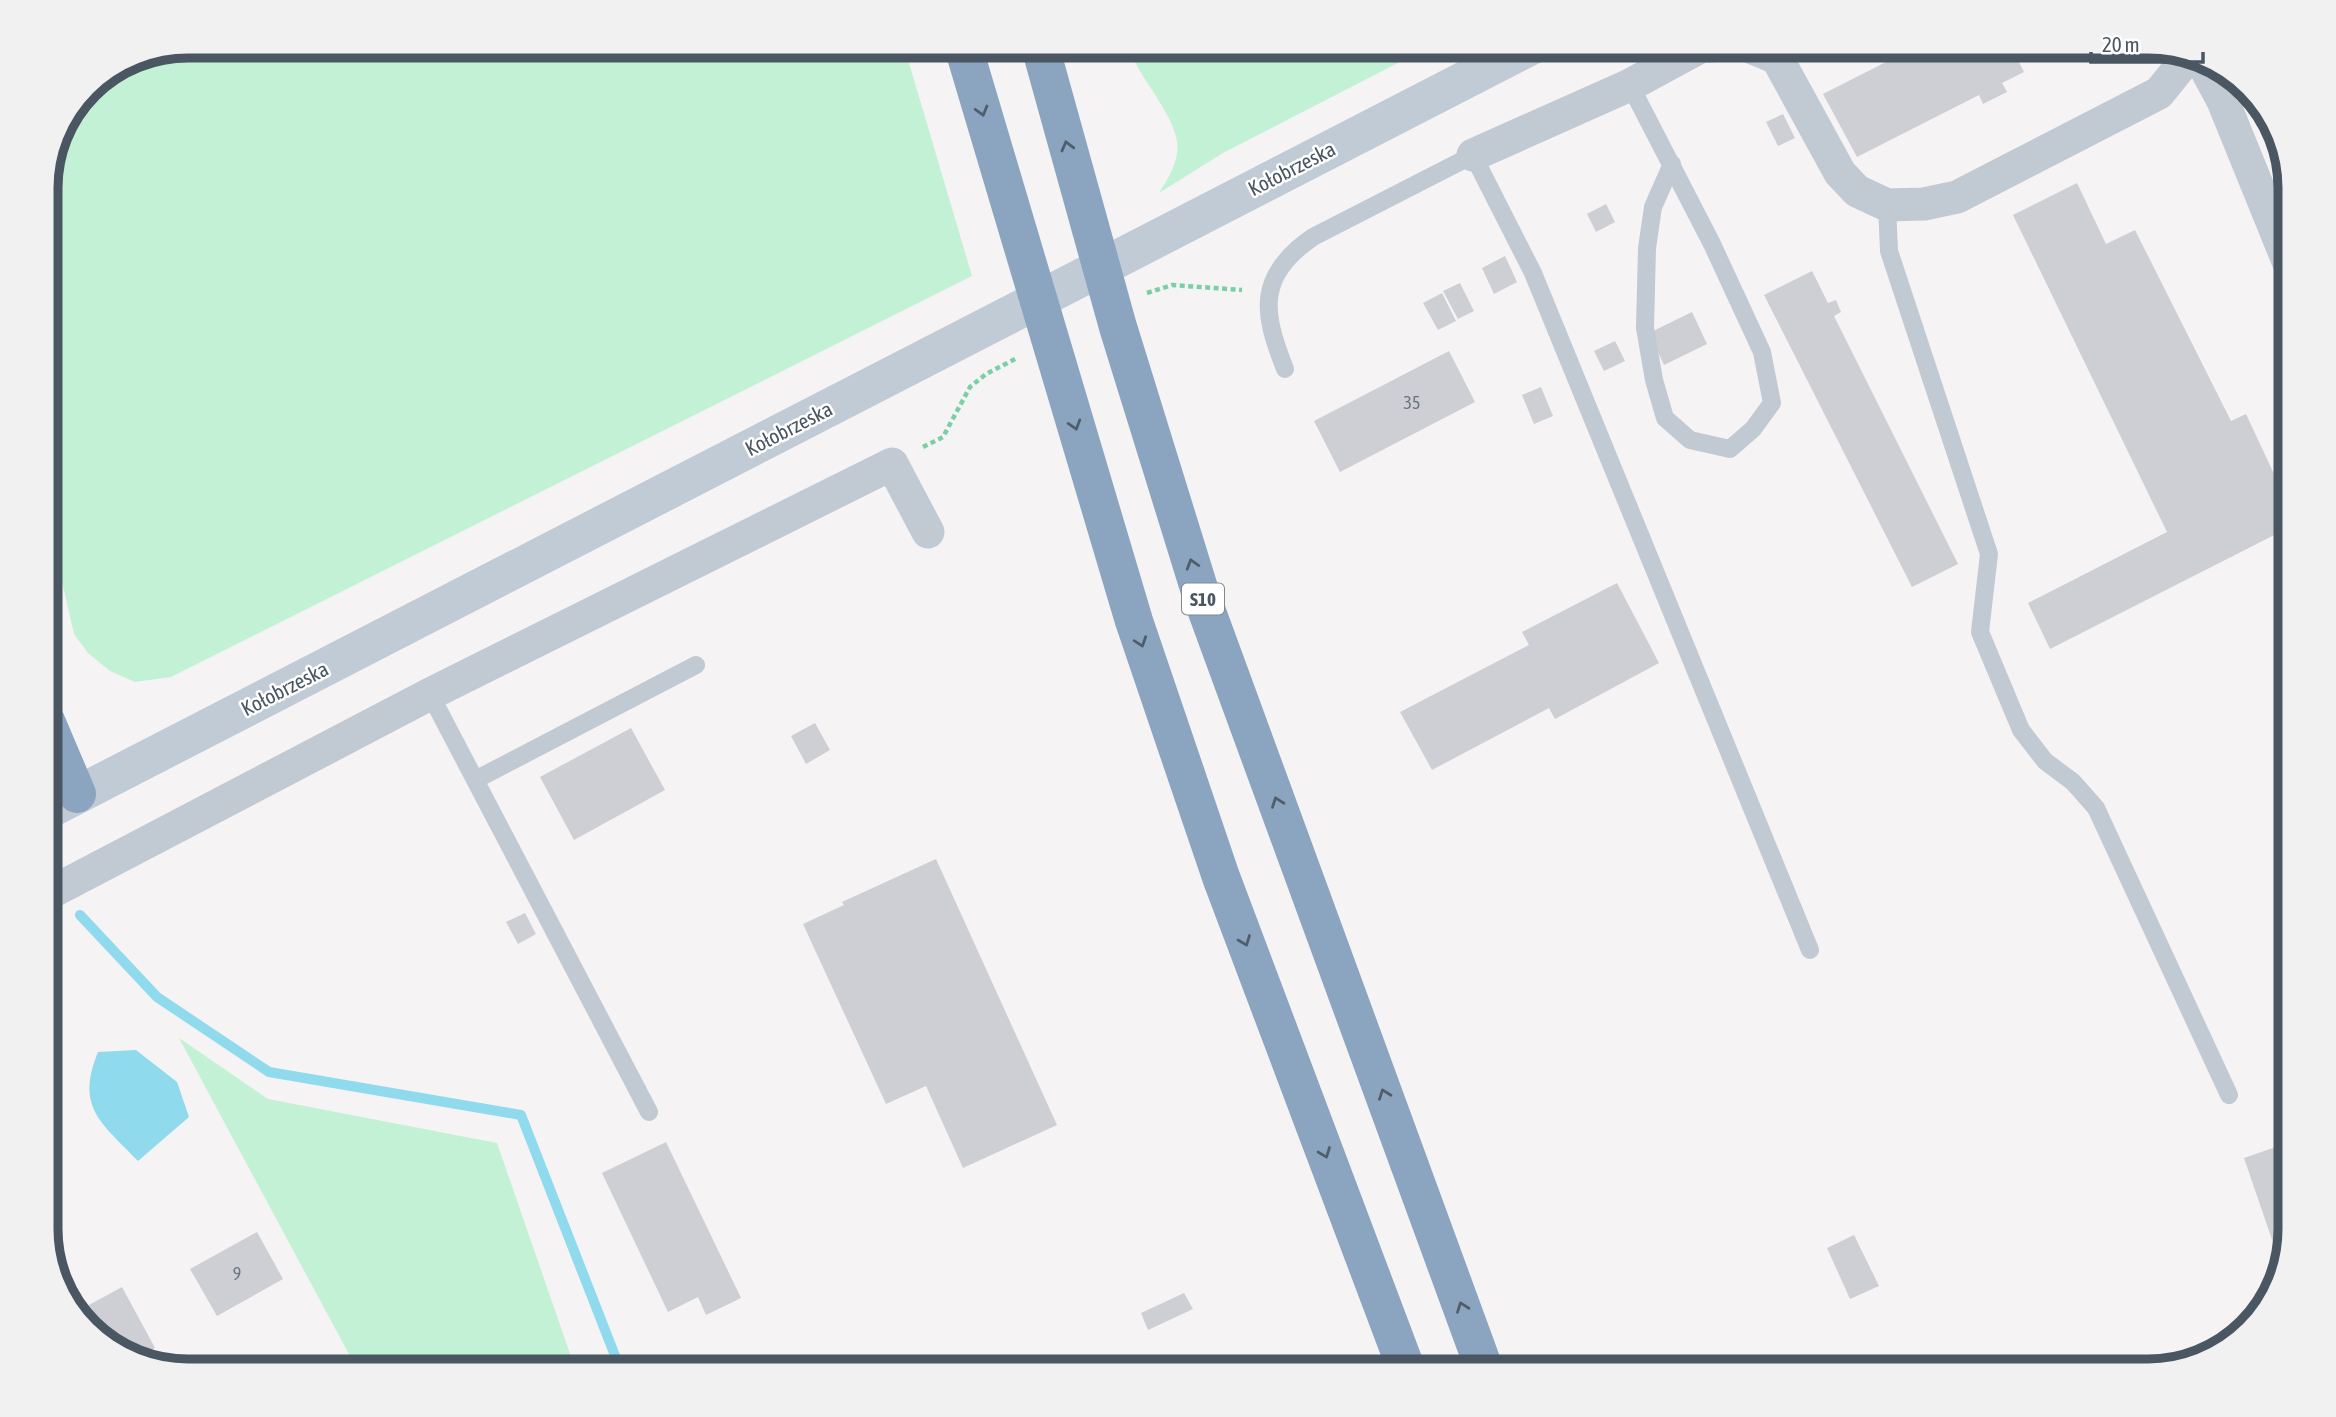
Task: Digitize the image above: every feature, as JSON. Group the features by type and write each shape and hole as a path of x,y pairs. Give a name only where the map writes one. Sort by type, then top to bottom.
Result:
{"highway":[{"path":"966,58 1134,621 1221,877 1402,1359"},
{"name":"S10","path":"1043,58 1118,327 1202,598 1481,1359"},
{"path":"58,782 62,802"}],"main road":[{"name":"Kołobrzeska","path":"62,802 1508,58"}],"street":[{"path":"1473,155 1630,85 1680,58"},
{"path":"1777,58 1840,173 1857,191 1887,205 1924,204 1957,197 2159,93 2180,67 2181,62"},
{"path":"2207,72 2222,101 2278,237"},
{"path":"58,889 430,694 892,464 928,532"}],"lane":[{"path":"1630,85 1672,164 1762,352 1772,403 1753,429 1730,449 1690,440 1665,418 1654,380 1645,328 1647,247 1653,207 1672,164"},
{"path":"1285,369 1273,340 1268,313 1269,291 1277,268 1290,253 1312,237 1473,155 1533,273 1810,950"},
{"path":"1887,205 1889,251 1989,554 1980,632 2021,730 2045,761 2073,782 2096,808 2229,1096"},
{"path":"477,779 696,665"},
{"path":"430,694 477,779 649,1112"}],"green space":[{"path":"188,58 908,58 972,276 171,677 135,682 110,671 88,653 74,634 58,564 58,179 62,154 71,130 90,102 123,75 163,60"},
{"path":"1133,58 1408,58 1223,153 1159,193 1174,164 1177,141 1167,114"},
{"path":"179,1038 268,1099 497,1143 572,1359 352,1359"}],"water":[{"path":"136,1050 177,1082 189,1117 138,1161 103,1125 91,1101 89,1087 98,1052"}],"building":[{"path":"2017,58 2024,72 2002,83 2007,92 1983,104 1979,95 1857,157 1823,94 1892,59"},
{"path":"1783,114 1795,138 1778,146 1766,122"},
{"path":"2077,183 2106,244 2135,230 2231,421 2246,414 2278,482 2278,533 2050,649 2028,603 2167,532 2013,215"},
{"path":"1606,204 1615,222 1596,232 1587,214"},
{"path":"1505,256 1517,282 1494,294 1482,268"},
{"path":"1812,271 1828,303 1836,300 1841,312 1834,316 1958,564 1912,587 1764,295"},
{"path":"1460,283 1474,311 1458,319 1443,291"},
{"path":"1442,293 1456,321 1438,330 1423,303"},
{"path":"1692,312 1707,344 1664,365 1649,333"},
{"path":"1615,341 1625,361 1604,371 1594,351"},
{"path":"1449,351 1475,402 1340,472 1314,421"},
{"path":"1541,387 1553,416 1534,424 1522,395"},
{"path":"1617,583 1659,663 1555,719 1549,708 1432,770 1400,712 1529,645 1522,632"},
{"path":"815,723 830,750 806,764 791,736"},
{"path":"631,728 665,790 574,840 540,777"},
{"path":"936,859 1057,1125 963,1168 926,1086 886,1104 803,924 844,905 842,902"},
{"path":"525,913 536,934 518,944 506,922"},
{"path":"666,1142 741,1298 706,1315 698,1297 668,1312 602,1173"},
{"path":"2278,1146 2276,1251 2244,1158"},
{"path":"257,1232 283,1279 217,1316 190,1269"},
{"path":"1854,1235 1879,1286 1850,1299 1827,1248"},
{"path":"122,1287 155,1348 147,1352 123,1342 96,1321 85,1307"},
{"path":"1184,1293 1193,1309 1148,1330 1141,1313"}],"waterway":[{"path":"80,915 157,997 269,1072 521,1115 616,1359"}]}
